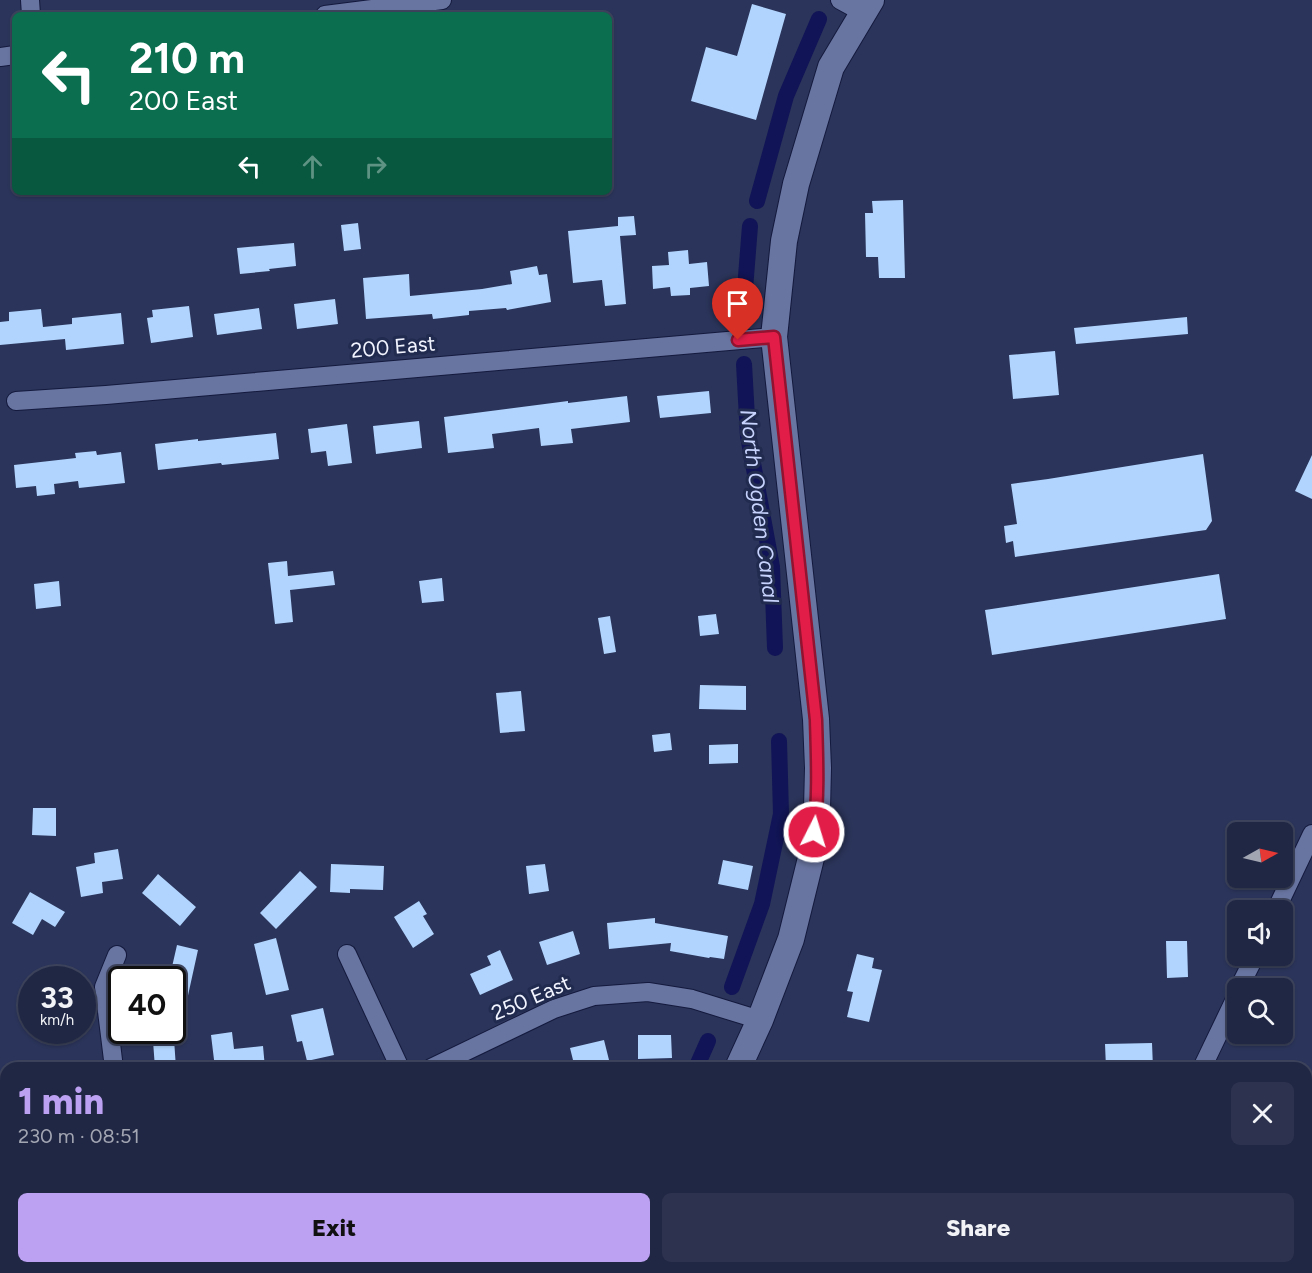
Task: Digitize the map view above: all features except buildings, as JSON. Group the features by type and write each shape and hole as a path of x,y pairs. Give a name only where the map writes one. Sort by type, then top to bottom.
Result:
{"street":[{"path":"348,12 442,0"},
{"path":"741,1062 760,1020 790,939 812,854 817,810 818,768 813,685 774,337 784,241 796,184 831,67 867,6 840,0"},
{"name":"200 East","path":"16,401 774,337"},
{"path":"1281,900 1312,834"},
{"path":"347,954 397,1062"},
{"path":"113,1062 104,987 117,955"},
{"name":"250 East","path":"444,1062 554,1009 594,996 648,992 692,999 760,1020"},
{"path":"1205,1062 1227,1016"}],"waterway":[{"name":"North Ogden Canal","path":"757,201 786,96 819,19"},
{"name":"North Ogden Canal","path":"743,314 750,226"},
{"name":"North Ogden Canal","path":"744,364 748,436 772,567 775,648"},
{"name":"North Ogden Canal","path":"732,987 762,904 781,814 779,741"},
{"name":"North Ogden Canal","path":"699,1062 708,1041"}],"route":[{"path":"738,340 774,337 816,720 818,768 814,832"}]}
